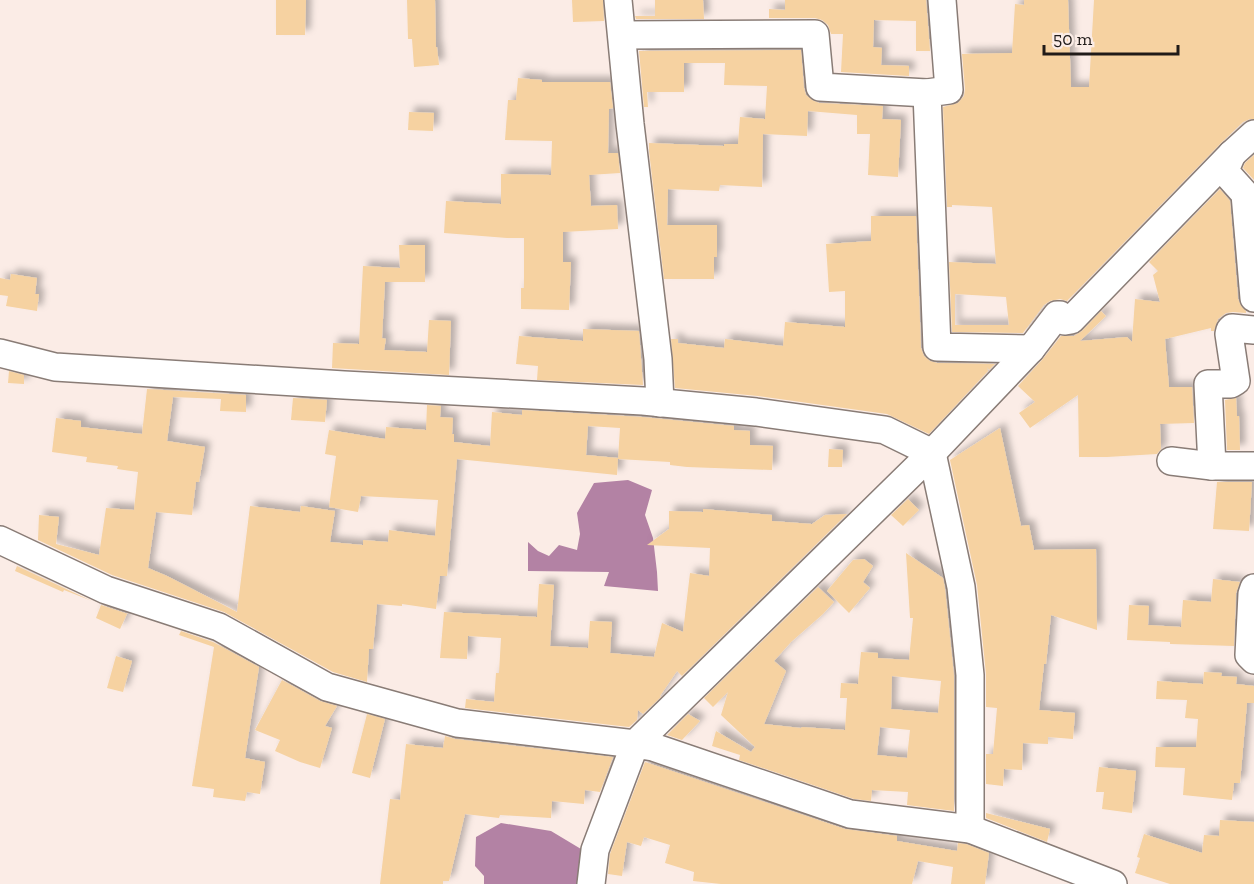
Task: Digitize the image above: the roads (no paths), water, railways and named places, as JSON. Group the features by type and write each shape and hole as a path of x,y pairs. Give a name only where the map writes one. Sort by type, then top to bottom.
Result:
{"street":[{"path":"618,0 630,124 658,359 660,403"},
{"path":"622,35 815,34 820,87 927,93 949,90 942,0"},
{"path":"927,93 936,347 1031,349"},
{"path":"591,884 595,850 635,744 932,453 1031,349 1057,315 1065,321 1071,320 1254,134"},
{"path":"1232,154 1226,168 1228,175 1245,194 1254,298"},
{"path":"1212,466 1208,384 1231,384 1236,381 1230,330 1232,328 1254,330"},
{"path":"0,353 55,367 660,403 756,412 885,430 932,453"},
{"path":"932,453 961,587 970,675 970,829"},
{"path":"1171,461 1212,466 1254,466"},
{"path":"0,540 106,590 219,627 327,687 457,723 653,747 850,814 970,829 1113,884"},
{"path":"1254,588 1249,655 1254,660"}]}
